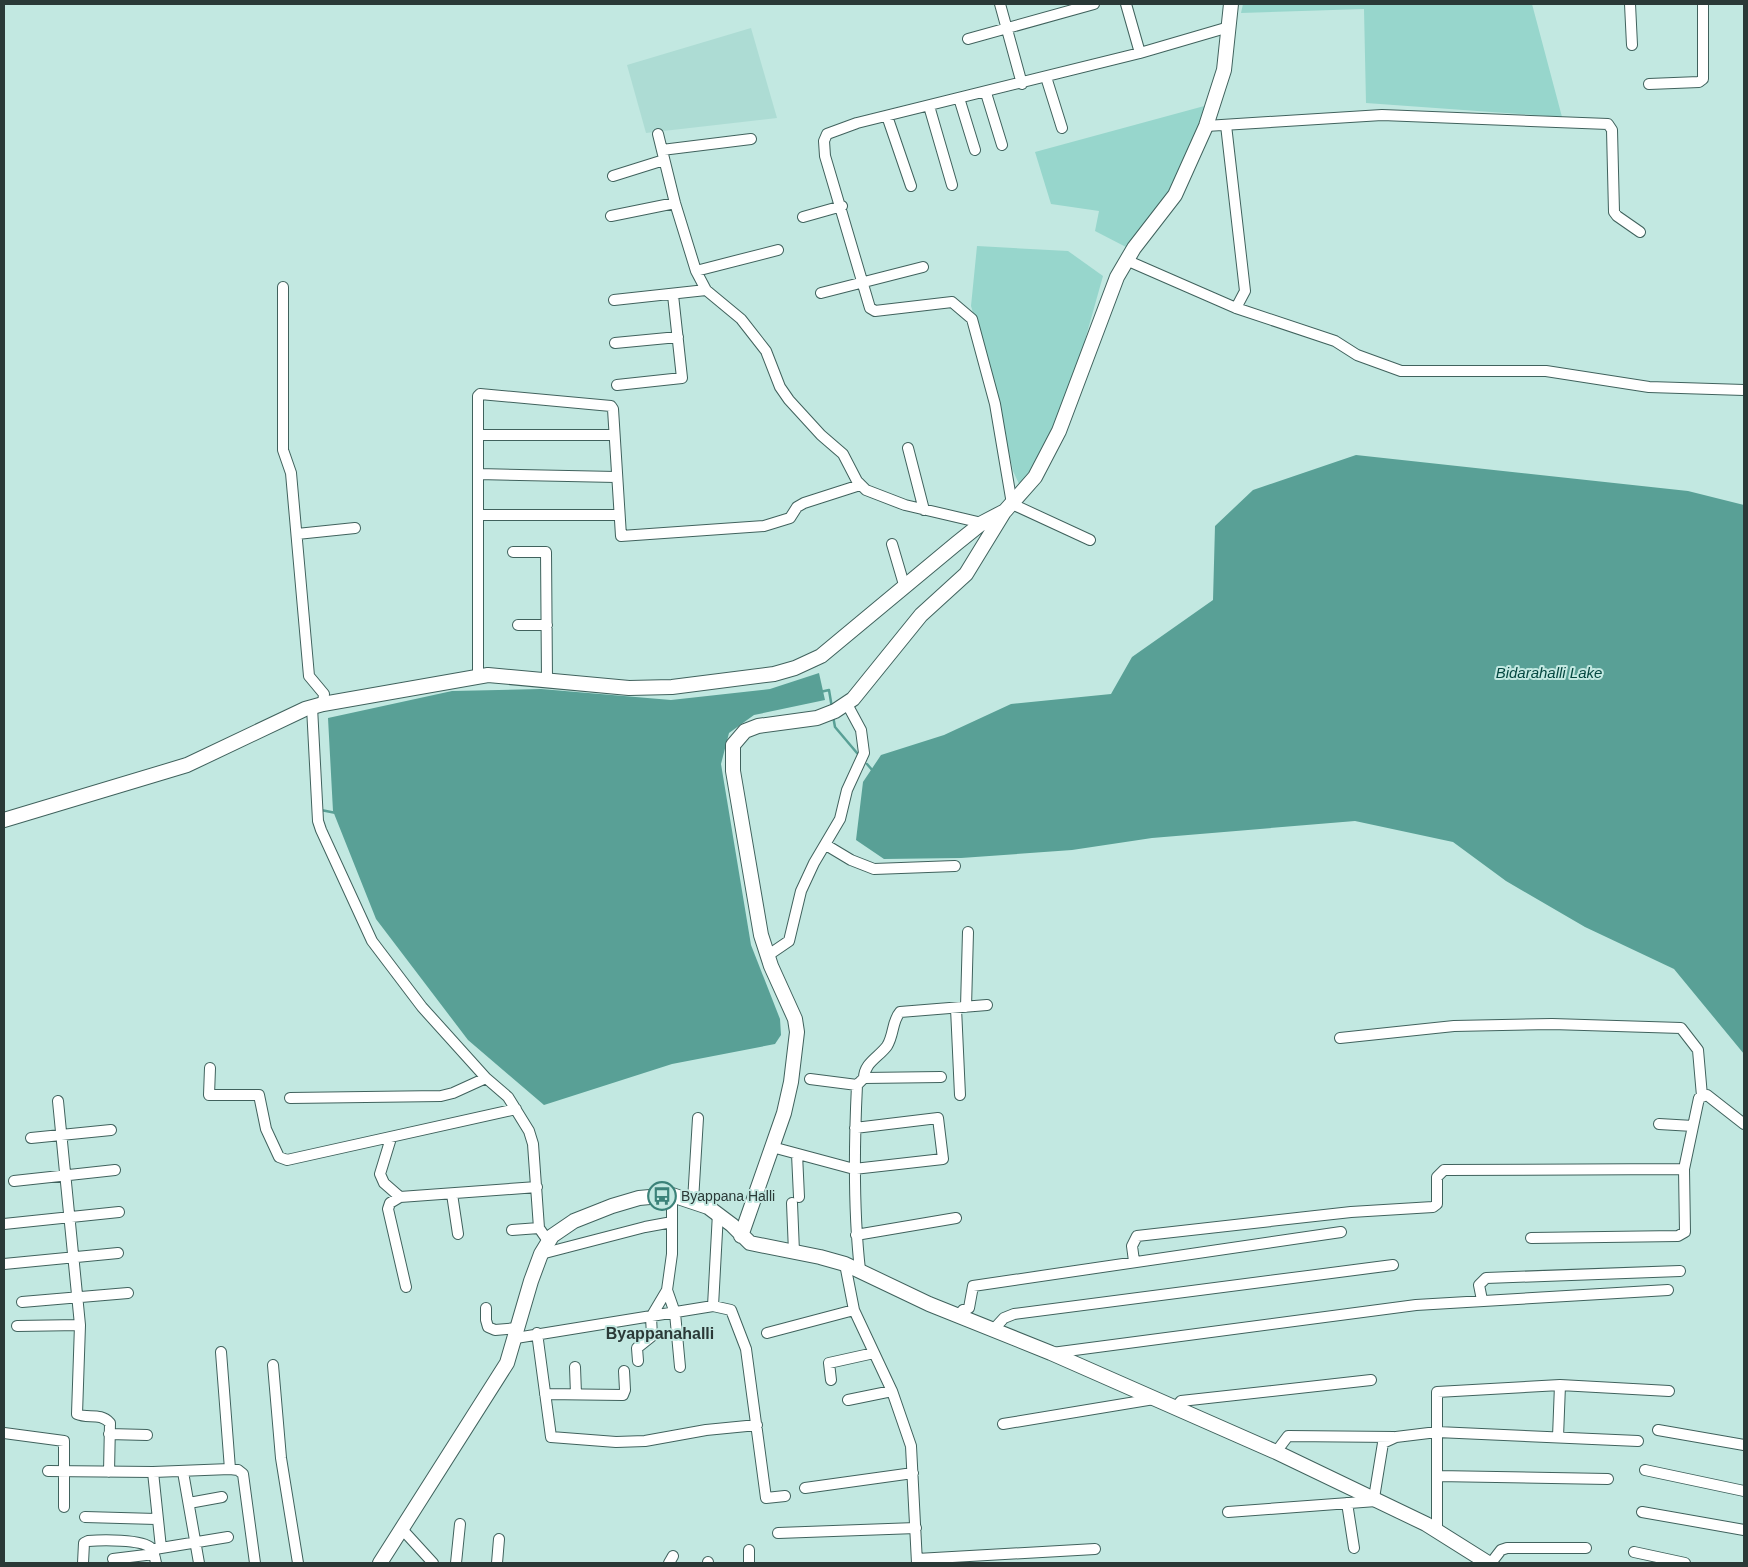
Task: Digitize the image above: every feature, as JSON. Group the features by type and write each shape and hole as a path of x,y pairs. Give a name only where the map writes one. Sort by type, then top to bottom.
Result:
{"street":[{"path":"1000,4 1022,84"},
{"path":"968,38 1094,4"},
{"path":"1126,4 1140,53"},
{"path":"741,1236 788,1099 797,1032 795,1019 767,956 761,935 733,771 732,750 736,740 750,728 817,718 841,708 865,687 921,615 966,574 1009,508 1035,477 1059,431 1088,358 1111,292 1126,260 1175,194 1206,126 1224,70 1230,4"},
{"path":"1630,4 1632,45"},
{"path":"1649,84 1699,82 1703,79 1703,4"},
{"path":"1009,508 995,404 970,316 952,302 875,311 867,302 842,206 825,156 824,141 828,134 838,129 1046,78 1229,27"},
{"path":"1046,78 1062,128"},
{"path":"986,93 1002,146"},
{"path":"959,98 975,150"},
{"path":"929,106 952,185"},
{"path":"1206,126 1382,115 1608,124 1612,130 1614,212 1620,219 1640,232"},
{"path":"888,116 911,186"},
{"path":"1226,125 1245,291 1236,308"},
{"path":"658,134 675,203 696,271 706,290 741,319 766,351 784,394 822,435 843,454 860,485 875,494 924,510 982,523"},
{"path":"613,176 663,155 751,139"},
{"path":"611,216 675,203"},
{"path":"803,217 842,206"},
{"path":"696,271 778,250"},
{"path":"1126,260 1236,308 1335,341 1357,355 1401,371 1546,371 1649,387 1744,390"},
{"path":"821,293 923,267"},
{"path":"283,288 283,450 291,473 309,676 324,694 318,705 318,810 321,830 372,942 422,1007 486,1078 504,1092 529,1132 537,1186 539,1228 548,1241"},
{"path":"614,300 706,290"},
{"path":"617,385 680,380 684,375 673,295"},
{"path":"614,343 678,337"},
{"path":"478,676 478,396 480,394 608,405 613,409 619,533 624,536 755,527 790,518 797,507 804,503 860,485"},
{"path":"479,435 614,435"},
{"path":"908,448 924,510"},
{"path":"478,474 616,477"},
{"path":"4,820 187,765 318,705 478,676 499,675 629,688 672,687 784,672 821,656 982,523 1009,508"},
{"path":"1009,508 1090,540"},
{"path":"478,515 618,515"},
{"path":"297,534 355,528"},
{"path":"892,544 905,588"},
{"path":"514,552 546,552 548,679"},
{"path":"518,626 547,625"},
{"path":"767,956 789,941 801,891 810,869 840,819 847,790 864,753 861,730 841,708"},
{"path":"826,845 874,869 955,866"},
{"path":"960,1095 961,1008 968,932"},
{"path":"860,1270 856,1235 855,1128 861,1082 866,1069 886,1046 895,1020 900,1012 987,1006"},
{"path":"1340,1038 1454,1026 1552,1024 1681,1028 1698,1050 1702,1096 1699,1098 1684,1169 1685,1232 1678,1236 1531,1238"},
{"path":"210,1068 209,1095 260,1095 266,1129 279,1157 287,1160 516,1109"},
{"path":"290,1098 441,1096 454,1093 486,1078"},
{"path":"810,1079 861,1082 942,1078"},
{"path":"1702,1096 1707,1095 1744,1124"},
{"path":"58,1101 80,1325 77,1414 106,1418 110,1423 108,1472"},
{"path":"693,1201 698,1118"},
{"path":"772,1147 854,1169 943,1159 938,1118 855,1128"},
{"path":"1658,1124 1693,1126"},
{"path":"31,1138 111,1130"},
{"path":"391,1138 380,1174 384,1182 400,1197"},
{"path":"794,1252 797,1154"},
{"path":"1134,1261 1132,1246 1138,1236 1351,1212 1433,1207 1437,1204 1438,1198 1437,1177 1444,1170 1684,1169"},
{"path":"14,1181 114,1170"},
{"path":"406,1288 388,1209 390,1203 400,1197 537,1186"},
{"path":"452,1194 458,1234"},
{"path":"672,1195 667,1290 675,1313 680,1367"},
{"path":"380,1563 498,1379 509,1358 523,1305 541,1254 548,1241 566,1226 595,1212 639,1198 672,1195 693,1201 718,1213 741,1236 755,1245 845,1264 958,1317 1051,1353 1276,1452 1377,1499 1437,1531 1490,1563 1501,1550 1506,1548 1586,1548"},
{"path":"4,1224 119,1212"},
{"path":"713,1306 718,1213"},
{"path":"856,1235 956,1218"},
{"path":"541,1254 645,1227 672,1222"},
{"path":"512,1230 539,1228"},
{"path":"958,1317 963,1310 969,1308 973,1286 1340,1232"},
{"path":"4,1264 118,1253"},
{"path":"845,1264 854,1310 892,1391 911,1446 917,1561 1095,1549"},
{"path":"993,1330 1004,1318 1014,1314 1394,1265"},
{"path":"1482,1300 1479,1285 1486,1278 1680,1271"},
{"path":"638,1361 637,1348 652,1336 651,1317 667,1290"},
{"path":"1051,1353 1410,1305 1668,1290"},
{"path":"22,1302 128,1293"},
{"path":"486,1308 488,1327 495,1330 517,1333 537,1333 713,1306 731,1310 744,1343 766,1498 785,1496"},
{"path":"767,1333 854,1310"},
{"path":"17,1326 80,1325"},
{"path":"537,1333 551,1437 616,1442 645,1441 706,1430 757,1425"},
{"path":"220,1352 230,1469"},
{"path":"831,1380 829,1363 874,1353"},
{"path":"273,1365 281,1458 298,1563"},
{"path":"575,1367 576,1394"},
{"path":"546,1394 623,1395 625,1390 624,1371"},
{"path":"1175,1408 1181,1401 1371,1380"},
{"path":"1558,1437 1560,1385"},
{"path":"1437,1531 1437,1392 1560,1385 1669,1391"},
{"path":"848,1400 892,1391"},
{"path":"1003,1424 1154,1399"},
{"path":"1658,1430 1744,1445"},
{"path":"1276,1452 1288,1436 1396,1437 1437,1432 1638,1441"},
{"path":"4,1433 64,1441 64,1507"},
{"path":"110,1434 147,1436"},
{"path":"1377,1499 1383,1443 1396,1437"},
{"path":"48,1471 184,1472 238,1470 245,1478 255,1563"},
{"path":"1644,1470 1744,1491"},
{"path":"153,1472 156,1553"},
{"path":"184,1472 199,1563"},
{"path":"805,1488 913,1473"},
{"path":"1437,1476 1608,1479"},
{"path":"189,1503 222,1497"},
{"path":"1228,1512 1377,1499"},
{"path":"1347,1503 1354,1548"},
{"path":"1642,1512 1744,1530"},
{"path":"85,1518 156,1520"},
{"path":"456,1563 460,1524"},
{"path":"401,1528 433,1563"},
{"path":"778,1533 916,1528"},
{"path":"110,1540 114,1561 156,1553 195,1542 228,1537"},
{"path":"497,1563 499,1539"},
{"path":"83,1563 84,1543 88,1540 110,1540 141,1544 156,1553"},
{"path":"749,1550 749,1563"},
{"path":"1634,1552 1685,1563"}],"shaded area":[{"path":"1243,4 1532,4 1562,117 1366,103 1364,9 1241,13"},
{"path":"751,28 777,118 646,133 627,65"},
{"path":"1208,105 1185,164 1158,210 1126,247 1095,231 1099,211 1051,204 1035,152"},
{"path":"977,246 1068,251 1103,276 1076,372 1045,448 1020,486 1013,471 990,367 971,306"}],"water":[{"name":"Bidarahalli Lake","path":"1356,455 1688,491 1744,505 1744,1054 1674,969 1585,927 1506,881 1453,842 1355,821 1152,838 1072,850 961,858 884,859 856,840 863,782 881,755 944,735 1011,704 1111,694 1132,657 1213,600 1215,526 1253,490"},
{"path":"819,673 825,700 754,715 729,733 721,764 751,945 780,1019 781,1035 775,1044 672,1064 544,1105 468,1040 376,919 333,811 328,718 452,691 541,689 671,700 770,689"}],"waterway":[{"path":"820,692 829,690 832,708"},
{"path":"833,716 835,727 857,753"},
{"path":"867,764 873,771"},
{"path":"321,810 336,813"}],"place":[{"name":"Byappana Halli","path":"662,1196"}],"district":[{"name":"Byappanahalli","path":"660,1333"}]}
